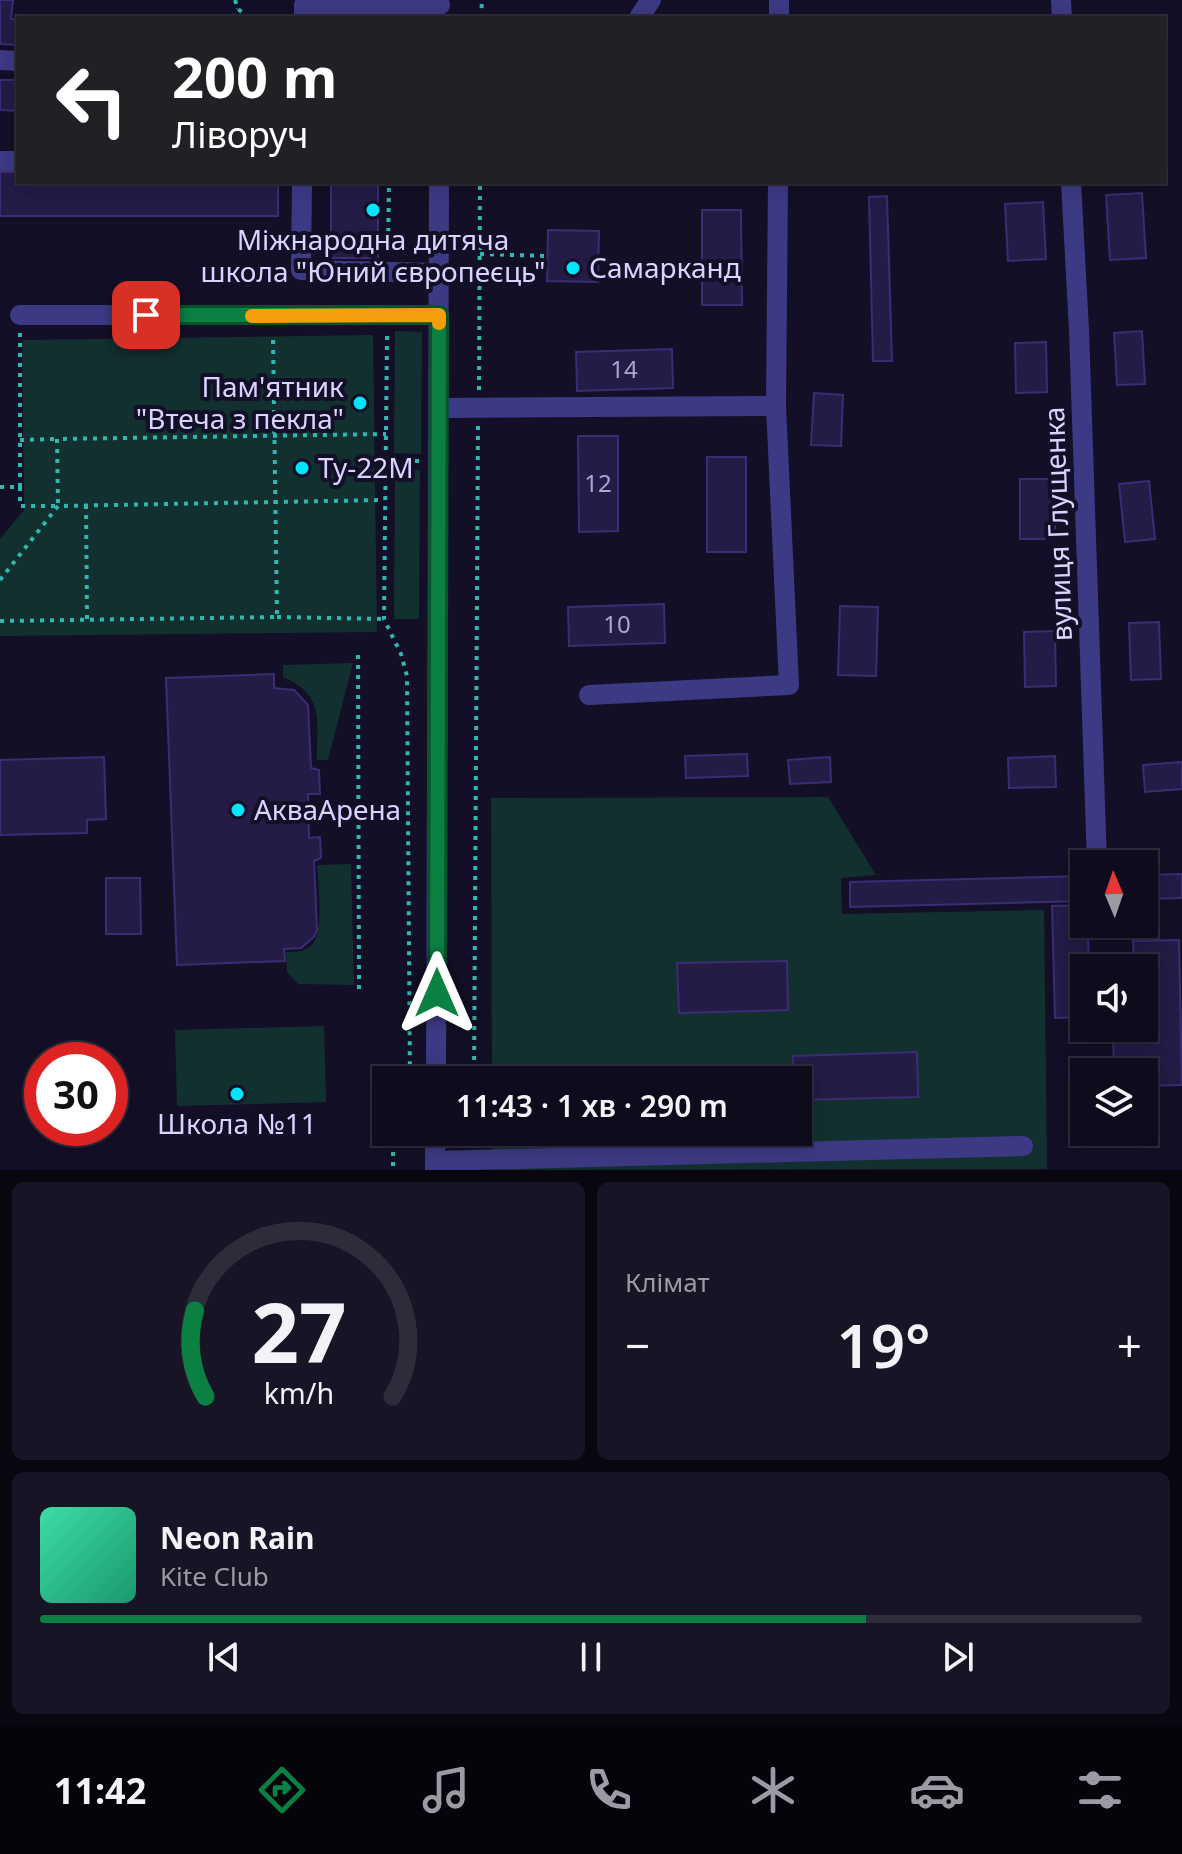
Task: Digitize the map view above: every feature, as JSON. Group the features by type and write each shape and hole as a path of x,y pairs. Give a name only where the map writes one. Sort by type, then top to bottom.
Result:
{"street":[{"path":"304,16 304,5 440,8"},
{"path":"302,184 301,270 439,273"},
{"path":"436,1066 439,184"},
{"path":"589,695 789,685 776,406 778,184"},
{"name":"вулиця Глущенка","path":"1071,184 1097,850"},
{"path":"20,315 439,315"},
{"path":"438,408 776,406"},
{"path":"435,1166 1023,1146"}],"path":[{"path":"235,0 238,9 247,16"},
{"path":"233,16 238,9"},
{"path":"388,272 389,184"},
{"path":"474,1066 480,184"},
{"path":"480,254 547,256"},
{"path":"20,315 20,506 384,500"},
{"path":"273,316 277,617"},
{"path":"387,316 384,619 401,654 407,676 410,1066"},
{"path":"20,440 386,434"},
{"path":"0,580 58,506 57,439"},
{"path":"385,461 437,461"},
{"path":"0,487 20,487"},
{"path":"86,505 87,620"},
{"path":"0,621 277,617 384,619"},
{"path":"358,655 359,993"},
{"path":"308,815 358,814"},
{"path":"393,1146 393,1170"}],"green space":[{"path":"395,331 422,332 421,454 394,453"},
{"path":"373,335 377,632 0,636 0,539 24,510 22,340"},
{"path":"395,470 420,470 419,619 394,619"},
{"path":"353,663 328,760 317,760 316,711 306,692 283,677 283,665"},
{"path":"828,797 876,875 841,878 842,914 1044,910 1047,1169 492,1170 492,1146 812,1146 812,1066 492,1066 491,798"},
{"path":"351,864 354,985 298,984 287,972 286,952 305,949 315,940 320,908 317,865"},
{"path":"324,1026 326,1102 177,1106 175,1030"}],"building":[{"path":"0,0 13,0 11,19 16,20 16,45 0,44"},
{"path":"332,11 379,11 379,16 332,16"},
{"path":"0,80 16,80 16,111 0,110"},
{"path":"0,172 16,172 16,184 278,184 278,216 0,216"},
{"path":"331,184 378,184 378,258 331,258"},
{"path":"1142,193 1146,258 1110,260 1106,195"},
{"path":"887,196 892,361 873,361 869,197"},
{"path":"1043,202 1046,259 1008,261 1005,204"},
{"path":"702,210 741,210 742,305 702,305"},
{"name":"Самарканд","path":"548,230 599,231 598,282 547,281"},
{"path":"1142,331 1145,384 1117,385 1114,333"},
{"path":"1046,342 1047,392 1016,393 1015,343"},
{"path":"672,349 673,388 577,391 576,352"},
{"path":"814,393 843,395 841,446 811,445"},
{"path":"578,436 618,436 618,531 579,532"},
{"path":"707,457 746,457 746,552 707,552"},
{"path":"1020,479 1055,479 1055,539 1020,539"},
{"path":"1149,481 1155,539 1125,542 1119,484"},
{"path":"664,604 665,643 569,646 568,607"},
{"path":"840,606 878,607 876,676 838,675"},
{"path":"1159,622 1161,679 1131,680 1129,623"},
{"path":"1055,631 1056,686 1025,687 1024,632"},
{"path":"274,674 274,688 294,690 308,705 311,768 319,770 320,794 308,794 309,838 320,837 321,858 314,861 317,930 314,937 301,948 284,949 285,961 177,965 166,678"},
{"path":"747,754 748,776 686,778 685,756"},
{"path":"1055,756 1056,787 1009,788 1008,758"},
{"path":"104,757 106,819 87,820 87,833 0,835 0,760"},
{"path":"830,757 831,782 790,784 788,760"},
{"path":"1182,762 1182,789 1145,792 1143,765"},
{"path":"1182,874 1182,898 1158,899 1158,875"},
{"path":"1070,876 1070,901 850,907 850,882"},
{"path":"106,878 140,878 141,934 106,934"},
{"path":"1070,905 1070,938 1088,938 1089,954 1070,954 1070,1017 1055,1018 1052,906"},
{"path":"1179,940 1182,1085 1158,1086 1158,1058 1114,1058 1113,1042 1158,1042 1158,954 1133,954 1133,941"},
{"path":"787,961 788,1010 679,1013 677,963"},
{"path":"917,1052 918,1097 812,1100 812,1066 793,1066 793,1056"}],"slow traffic":[{"path":"252,316 439,315 439,323"}],"place":[{"name":"Міжнародна дитяча школа \"Юний європеєць\"","path":"373,210"},
{"name":"Самарканд","path":"573,268"},
{"name":"Пам'ятник \"Втеча з пекла\"","path":"360,403"},
{"name":"Ту-22М","path":"302,468"},
{"name":"АкваАрена","path":"238,810"},
{"name":"Школа №11","path":"237,1094"}],"route":[{"path":"146,315 439,315 437,993"}]}
